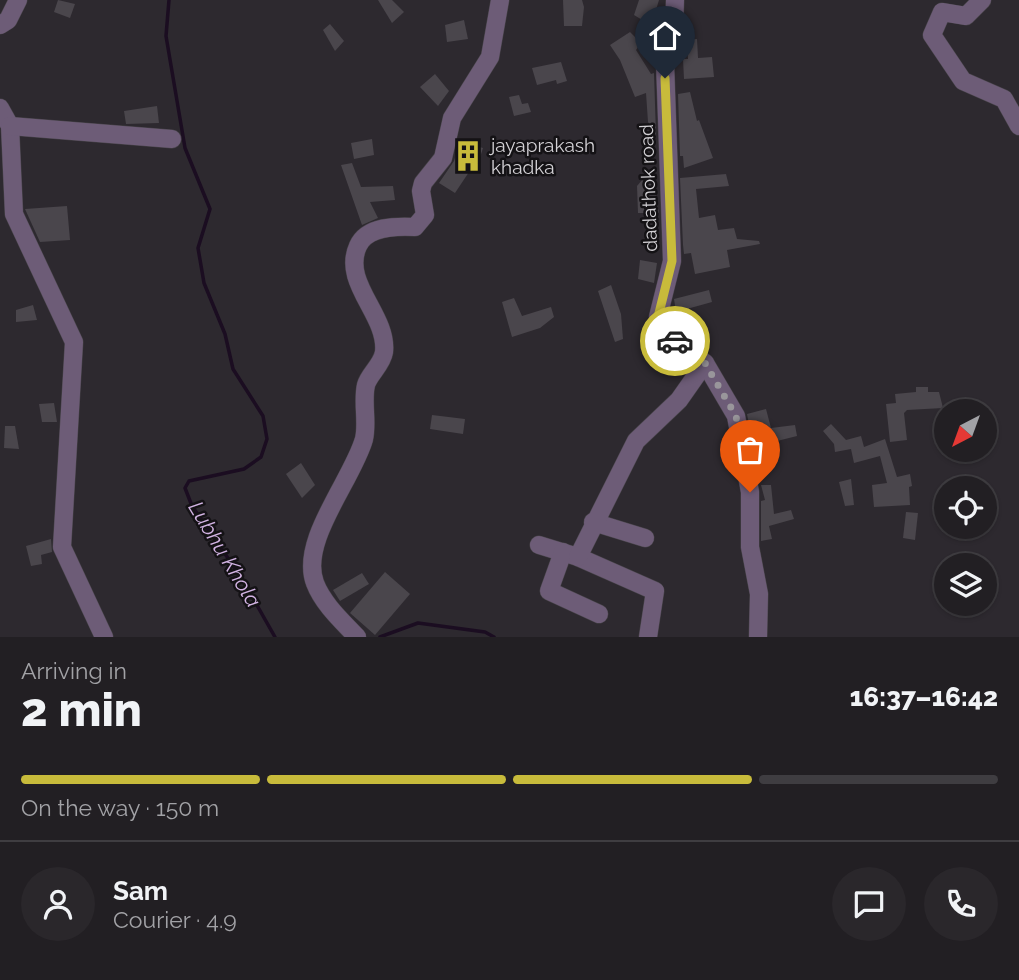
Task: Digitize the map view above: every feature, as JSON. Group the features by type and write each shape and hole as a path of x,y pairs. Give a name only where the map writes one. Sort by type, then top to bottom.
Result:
{"street":[{"path":"0,25 8,20 18,0"},
{"path":"357,637 334,614 315,584 312,559 321,529 354,468 365,436 366,384 384,352 381,334 359,282 354,260 364,236 402,226 415,227 422,221 425,215 421,191 423,183 441,161 452,118 489,58 500,0"},
{"name":"dadathok road","path":"675,0 674,31 665,62 672,261 658,317 680,348 705,363 736,416 750,492 750,547 759,594 758,637"},
{"path":"982,0 966,16 942,12 932,35 963,81 1004,99 1019,126"},
{"path":"0,108 10,126 7,216 75,342 62,547 104,637"},
{"path":"10,126 172,139"},
{"path":"599,614 549,591 593,522 636,441 679,400 705,363"},
{"path":"593,522 645,538"},
{"path":"538,545 570,555 655,591 648,637"}],"building":[{"path":"58,0 75,4 70,18 54,12"},
{"path":"378,0 392,0 404,12 392,23"},
{"path":"563,0 582,0 582,26 564,26"},
{"path":"639,0 659,0 656,10 662,12 659,18 663,20 662,32 634,15"},
{"path":"464,20 468,39 447,42 445,25"},
{"path":"330,24 344,41 335,51 323,30"},
{"path":"630,32 641,43 636,50 651,74 654,73 656,135 648,122 646,93 635,97 620,60 610,45"},
{"path":"697,39 698,58 712,57 714,77 684,79 683,59 688,59 687,40"},
{"path":"561,62 567,81 557,84 556,80 537,85 532,68"},
{"path":"435,74 449,91 438,106 420,87"},
{"path":"690,92 697,121 699,120 713,158 684,168 683,156 680,156 678,94"},
{"path":"519,95 522,104 528,103 531,112 514,116 509,97"},
{"path":"157,106 159,123 126,124 124,111"},
{"path":"372,139 374,155 354,159 351,143"},
{"path":"460,141 483,148 476,170 471,169 455,193 439,183 454,161"},
{"path":"352,163 361,187 393,186 395,200 370,202 378,218 362,225 341,165"},
{"path":"726,174 729,186 696,189 699,218 715,215 718,230 734,228 737,239 759,241 760,244 727,250 730,267 695,274 691,253 684,254 680,178"},
{"path":"642,180 654,185 659,213 638,213 637,186"},
{"path":"67,206 70,240 40,242 25,209"},
{"path":"640,260 657,263 654,283 638,279"},
{"path":"611,285 621,314 623,339 615,342 598,291"},
{"path":"709,290 712,302 676,312 674,299"},
{"path":"514,298 522,316 551,307 554,317 540,328 512,337 502,302"},
{"path":"33,305 37,320 16,322 16,310"},
{"path":"916,387 928,387 928,392 939,392 941,399 934,399 934,408 907,410 904,413 907,440 890,442 886,404 896,403 895,394 916,392"},
{"path":"54,403 57,422 42,422 39,404"},
{"path":"766,409 771,428 795,425 797,436 753,447 747,414"},
{"path":"432,415 465,419 463,434 430,429"},
{"path":"831,424 846,440 861,436 864,447 885,439 897,477 910,474 910,505 874,507 872,485 887,483 880,456 854,463 851,449 835,452 834,444 823,431"},
{"path":"5,426 15,426 19,449 4,448"},
{"path":"301,463 315,485 302,498 286,474"},
{"path":"851,479 854,505 845,506 839,482"},
{"path":"761,485 771,485 774,514 791,510 794,519 769,526 772,539 761,541 761,501 765,500"},
{"path":"906,512 918,513 915,540 903,538"},
{"path":"51,539 52,552 41,555 42,564 31,566 26,546"},
{"path":"385,572 410,594 375,635 350,613"},
{"path":"362,573 369,584 340,601 333,590"}],"waterway":[{"name":"Lubhu Khola","path":"169,0 166,36 185,148 210,209 198,248 204,283 225,334 233,369 263,416 267,439 261,457 244,469 189,481 185,488 192,506 241,577 275,637"},
{"name":"Lubhu Khola","path":"380,637 418,623 485,632 494,637"}],"way so far":[{"path":"675,341 680,348 705,363 736,416 750,492"}],"place":[{"name":"jayaprakash khadka","path":"468,156"}],"route":[{"path":"665,78 672,261 658,317 675,341"}]}
